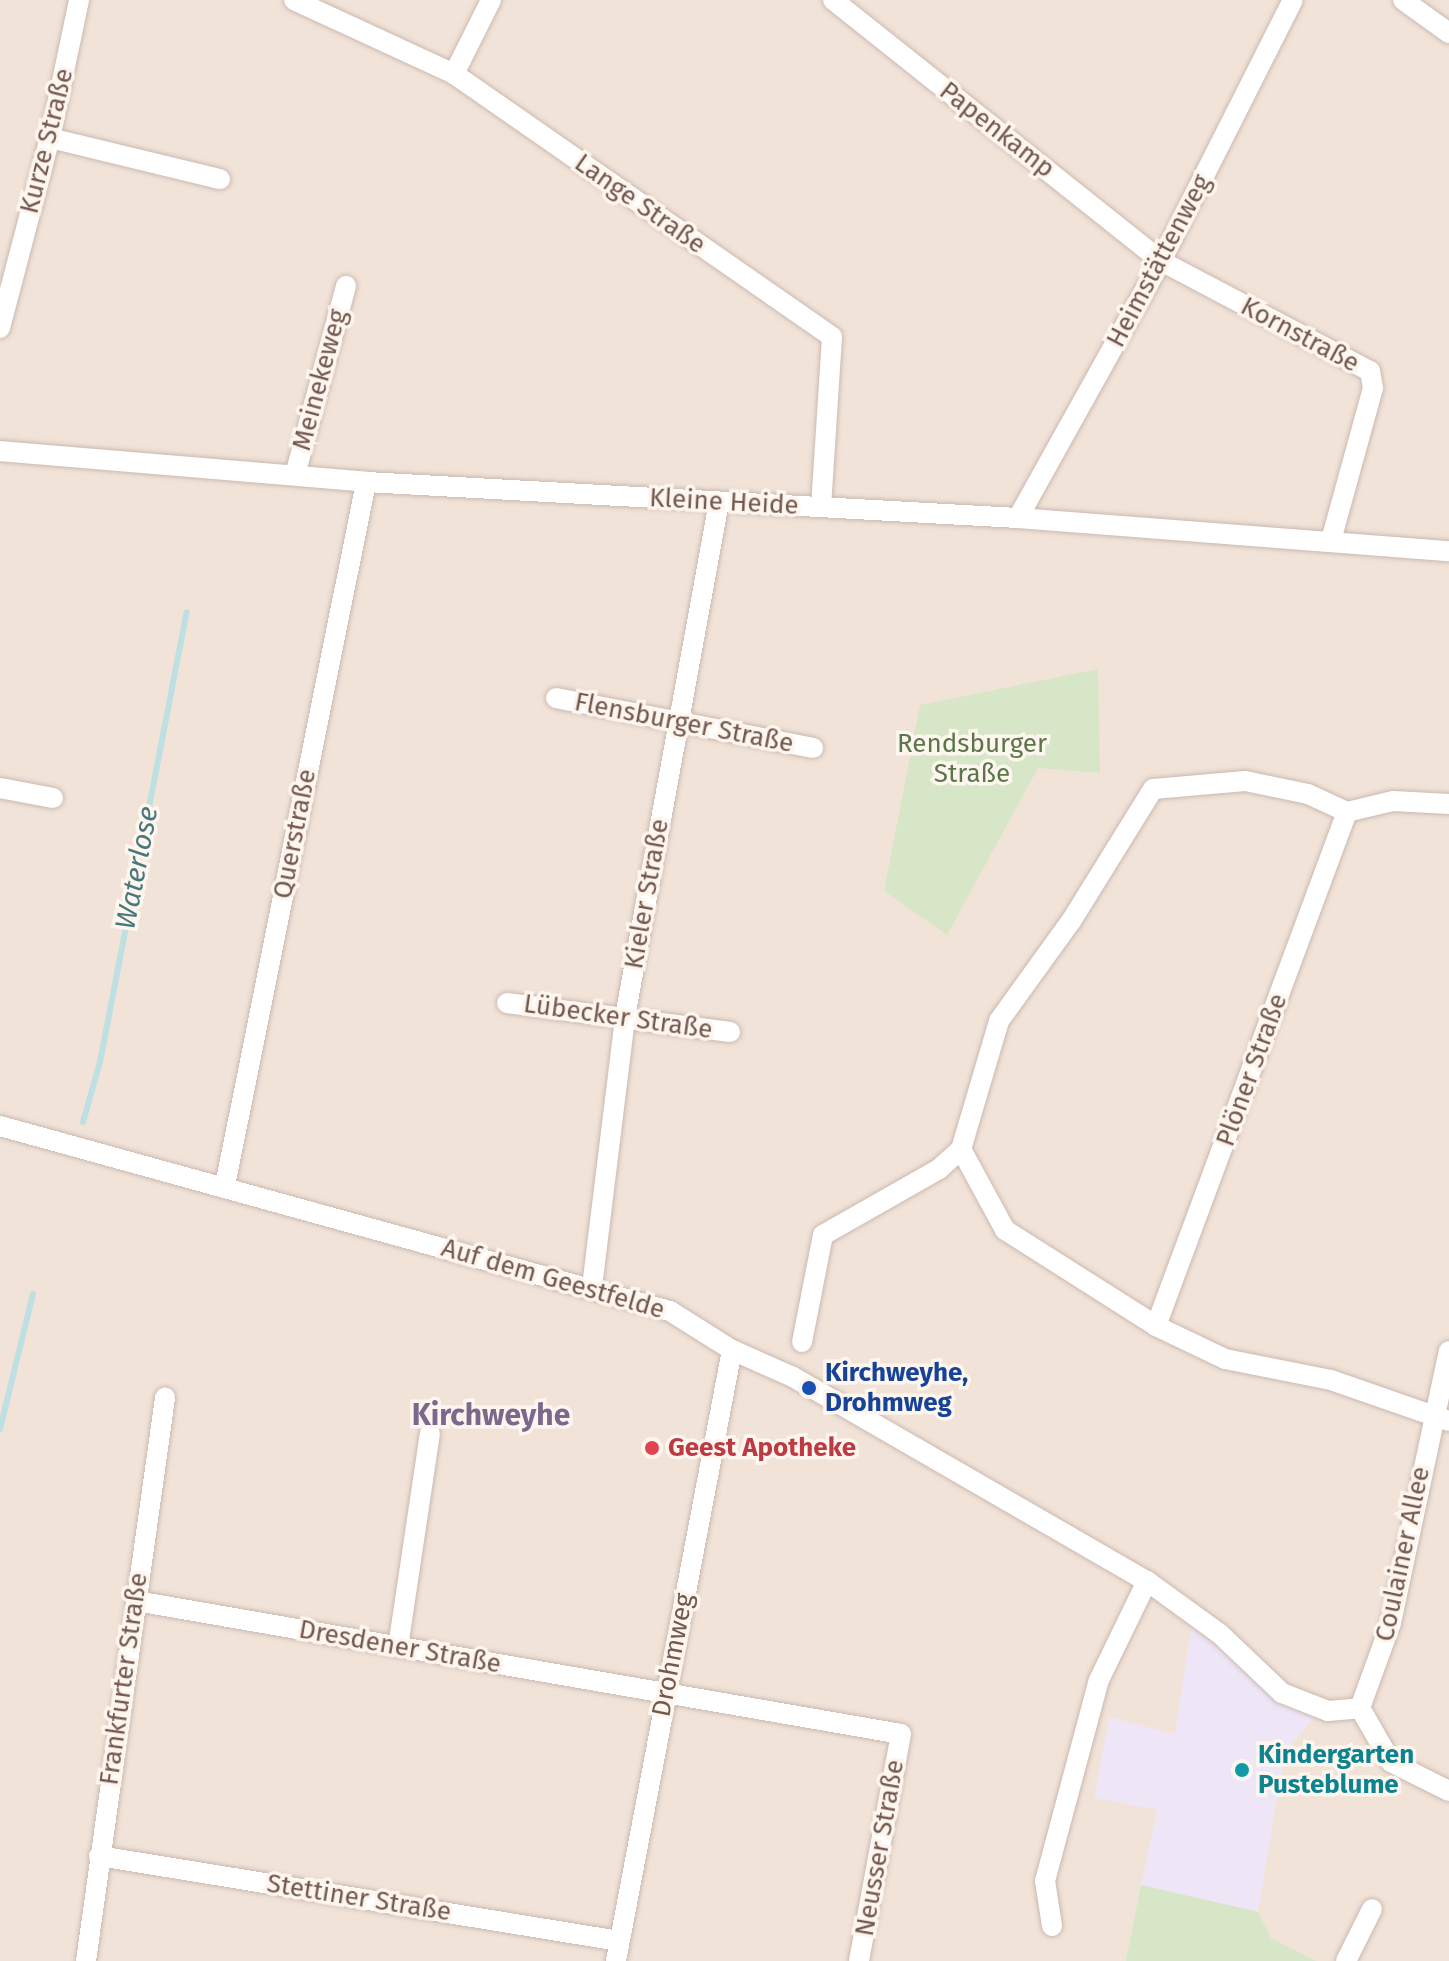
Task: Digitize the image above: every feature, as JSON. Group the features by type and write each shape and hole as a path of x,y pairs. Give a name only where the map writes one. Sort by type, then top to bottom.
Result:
{"street":[{"name":"Kurze Straße","path":"0,328 50,138 79,0"},
{"name":"Lange Straße","path":"294,0 454,74 832,337 821,507"},
{"path":"454,74 491,0"},
{"name":"Papenkamp","path":"833,0 1161,261"},
{"name":"Heimstättenweg","path":"1018,518 1161,261 1293,0"},
{"path":"1403,0 1449,33"},
{"path":"50,138 220,179"},
{"name":"Kornstraße","path":"1161,261 1370,371 1373,388 1331,541"},
{"name":"Meinekeweg","path":"295,475 346,286"},
{"name":"Kleine Heide","path":"0,451 366,482 1018,518 1449,551"},
{"name":"Querstraße","path":"225,1186 366,482"},
{"name":"Kieler Straße","path":"592,1287 625,1017 719,502"},
{"name":"Flensburger Straße","path":"556,698 813,748"},
{"path":"802,1342 823,1235 939,1169 961,1149 999,1021 1071,921 1153,789 1245,781 1308,794 1347,812 1393,801 1449,804"},
{"path":"0,788 53,798"},
{"name":"Plöner Straße","path":"1156,1326 1347,812"},
{"name":"Lübecker Straße","path":"507,1003 730,1032"},
{"name":"Auf dem Geestfelde","path":"0,1126 670,1311 732,1350 793,1377 1147,1581 1220,1634 1282,1693 1328,1711 1360,1708"},
{"path":"961,1149 1005,1230 1156,1326 1225,1359 1331,1380 1441,1420"},
{"name":"Drohmweg","path":"617,1951 732,1350"},
{"name":"Coulainer Allee","path":"1360,1708 1391,1623 1441,1420 1449,1351"},
{"name":"Frankfurter Straße","path":"86,1961 165,1398"},
{"path":"398,1647 430,1433"},
{"path":"1052,1926 1045,1881 1099,1680 1147,1581"},
{"name":"Dresdener Straße","path":"136,1601 901,1734"},
{"path":"1360,1708 1391,1762 1449,1791"},
{"name":"Neusser Straße","path":"859,1961 901,1734"},
{"name":"Stettiner Straße","path":"99,1856 617,1951"},
{"path":"1346,1961 1372,1909"}],"shaded area":[{"path":"0,0 1449,0 1449,1961 0,1961"},
{"path":"1191,1627 1318,1713 1285,1752 1258,1912 1141,1885 1157,1810 1094,1798 1109,1717 1175,1734"}],"green space":[{"name":"Rendsburger Straße","path":"1098,669 1100,773 1038,768 947,935 884,891 920,705"},
{"path":"1141,1885 1258,1912 1271,1938 1316,1961 1126,1961"}],"waterway":[{"name":"Waterlose","path":"83,1122 100,1062 187,612"},
{"name":"Waterlose","path":"0,1429 33,1294"}],"place":[{"name":"Kirchweyhe, Drohmweg","path":"809,1388"},
{"name":"Geest Apotheke","path":"652,1448"},
{"name":"Kindergarten Pusteblume","path":"1242,1770"}],"district":[{"name":"Kirchweyhe","path":"491,1415"}]}
